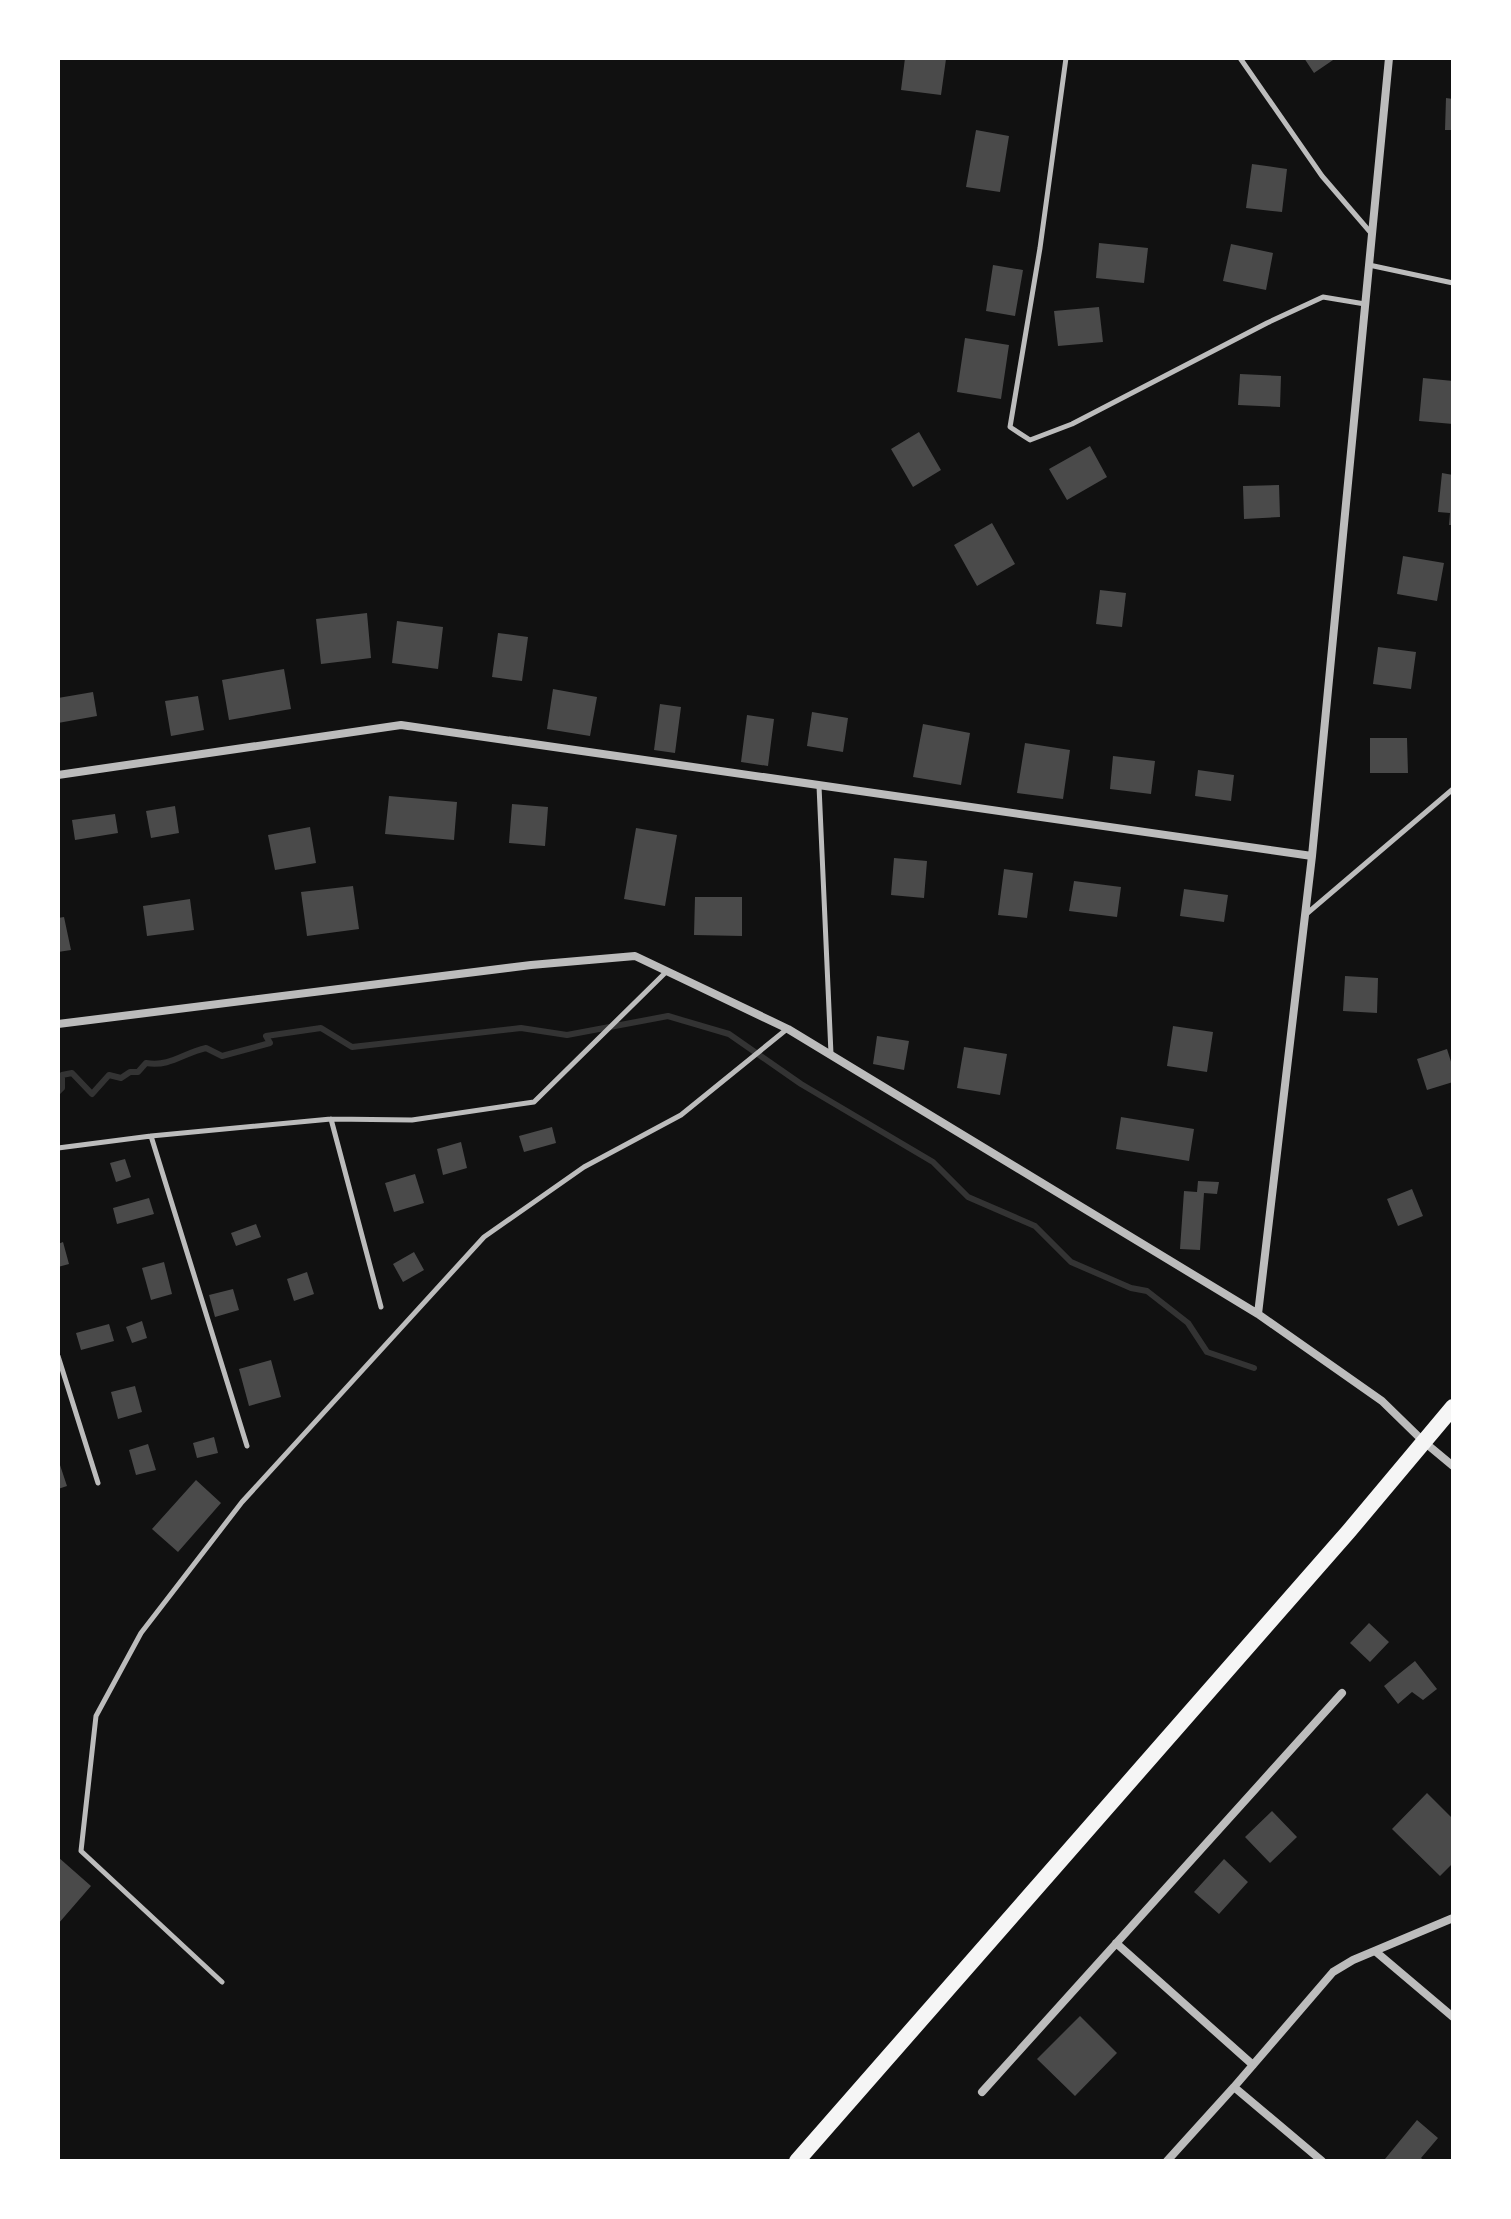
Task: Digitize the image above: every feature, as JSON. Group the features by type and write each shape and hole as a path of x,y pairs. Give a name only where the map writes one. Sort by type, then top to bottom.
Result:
{"main road":[{"path":"797,2161 1314,1571 1453,1407"}],"street":[{"path":"1258,1314 1312,856 1389,58"},
{"path":"58,775 401,725 1312,856"},
{"path":"58,1024 531,965 635,956 788,1029 1258,1314 1382,1401 1453,1466"},
{"path":"982,2092 1342,1693"},
{"path":"1167,2161 1333,1972 1353,1960 1453,1918"},
{"path":"1116,1943 1253,2065"},
{"path":"1375,1951 1453,2017"},
{"path":"1234,2087 1322,2161"}],"lane":[{"path":"1066,58 1040,248 1010,427 1030,440 1072,424 1323,297 1365,304"},
{"path":"1240,58 1322,176 1372,234"},
{"path":"1369,265 1453,283"},
{"path":"819,786 831,1055"},
{"path":"1304,916 1453,789"},
{"path":"58,1148 331,1119 412,1120 534,1102 667,971"},
{"path":"222,1982 81,1851 96,1716 141,1633 242,1502 484,1237 584,1167 681,1115 788,1029"},
{"path":"331,1119 381,1307"},
{"path":"151,1136 247,1446"},
{"path":"58,1356 98,1483"}],"building":[{"path":"905,58 946,59 941,95 901,90"},
{"path":"1304,58 1336,58 1314,73"},
{"path":"1446,98 1453,99 1453,130 1445,130"},
{"path":"976,130 1009,136 1000,192 966,187"},
{"path":"1252,164 1287,169 1282,212 1246,208"},
{"path":"1099,243 1148,248 1144,283 1096,278"},
{"path":"1231,244 1273,253 1266,290 1223,281"},
{"path":"993,265 1023,270 1015,316 986,311"},
{"path":"1099,307 1103,342 1058,346 1054,311"},
{"path":"965,338 1009,345 1001,399 957,392"},
{"path":"1240,374 1281,376 1280,407 1238,405"},
{"path":"1423,378 1453,381 1453,424 1419,421"},
{"path":"919,432 941,470 913,487 891,449"},
{"path":"1090,446 1107,477 1067,500 1049,469"},
{"path":"1442,473 1453,475 1453,525 1449,525 1450,513 1438,512"},
{"path":"1279,485 1280,517 1244,519 1243,486"},
{"path":"992,523 1015,564 977,586 954,545"},
{"path":"1403,556 1444,563 1437,601 1397,594"},
{"path":"1100,590 1126,593 1122,627 1096,624"},
{"path":"367,613 371,658 321,664 316,619"},
{"path":"397,621 443,627 438,669 392,663"},
{"path":"498,633 528,637 522,681 492,677"},
{"path":"1378,647 1416,652 1411,689 1373,684"},
{"path":"284,669 291,709 229,720 222,680"},
{"path":"553,689 597,697 590,736 547,729"},
{"path":"93,692 97,716 58,723 58,698"},
{"path":"198,696 204,730 171,736 165,701"},
{"path":"660,704 681,707 675,753 654,750"},
{"path":"812,712 848,718 843,752 807,746"},
{"path":"747,715 774,719 768,766 741,762"},
{"path":"923,724 970,733 961,785 913,777"},
{"path":"1370,738 1407,738 1408,773 1370,773"},
{"path":"1025,743 1070,750 1063,799 1017,793"},
{"path":"1113,756 1155,761 1151,794 1110,789"},
{"path":"1198,770 1234,775 1231,801 1195,796"},
{"path":"389,796 457,802 454,840 385,834"},
{"path":"512,804 548,807 545,846 509,843"},
{"path":"175,806 179,833 151,838 146,811"},
{"path":"115,814 118,833 75,840 72,820"},
{"path":"310,827 316,863 275,870 268,835"},
{"path":"636,828 677,835 665,906 624,899"},
{"path":"894,858 927,861 924,898 891,895"},
{"path":"1004,869 1033,873 1027,918 998,915"},
{"path":"1074,881 1121,887 1117,917 1069,911"},
{"path":"353,886 359,929 307,936 301,892"},
{"path":"1184,889 1228,895 1224,922 1180,916"},
{"path":"695,897 742,897 742,936 694,935"},
{"path":"190,899 194,930 147,936 143,906"},
{"path":"64,917 71,950 58,952 58,918"},
{"path":"1345,976 1378,978 1377,1013 1343,1011"},
{"path":"1173,1026 1213,1032 1207,1072 1167,1066"},
{"path":"877,1036 909,1041 904,1070 873,1064"},
{"path":"964,1047 1007,1054 1000,1095 957,1088"},
{"path":"1447,1049 1453,1068 1453,1082 1427,1090 1417,1059"},
{"path":"1121,1117 1194,1129 1189,1161 1116,1149"},
{"path":"552,1127 556,1143 524,1152 519,1136"},
{"path":"461,1142 467,1168 443,1175 437,1149"},
{"path":"125,1159 131,1177 116,1182 110,1163"},
{"path":"415,1174 424,1203 394,1212 385,1183"},
{"path":"1198,1181 1219,1182 1217,1194 1204,1193 1200,1250 1180,1249 1184,1191 1197,1192"},
{"path":"1412,1189 1423,1216 1398,1226 1387,1199"},
{"path":"149,1198 154,1214 117,1224 113,1208"},
{"path":"256,1224 261,1237 236,1246 231,1233"},
{"path":"63,1242 69,1264 58,1267 58,1244"},
{"path":"414,1252 424,1270 403,1282 393,1264"},
{"path":"164,1262 172,1294 151,1300 142,1268"},
{"path":"307,1272 314,1294 294,1301 287,1279"},
{"path":"233,1289 239,1310 215,1317 209,1295"},
{"path":"142,1321 147,1338 132,1343 126,1327"},
{"path":"109,1324 114,1341 81,1350 76,1333"},
{"path":"271,1360 281,1397 249,1406 239,1369"},
{"path":"135,1386 142,1412 118,1419 111,1392"},
{"path":"214,1437 218,1453 197,1458 193,1443"},
{"path":"148,1444 156,1470 136,1475 129,1450"},
{"path":"58,1459 67,1486 58,1489"},
{"path":"196,1480 221,1503 178,1552 152,1529"},
{"path":"1369,1623 1389,1642 1370,1662 1350,1643"},
{"path":"1415,1661 1437,1689 1423,1700 1412,1692 1398,1704 1384,1686"},
{"path":"1427,1793 1453,1819 1453,1863 1440,1876 1392,1829"},
{"path":"1272,1811 1297,1837 1270,1863 1245,1837"},
{"path":"58,1857 91,1886 58,1924"},
{"path":"1224,1859 1248,1882 1219,1914 1194,1892"},
{"path":"1080,2016 1117,2053 1075,2096 1037,2059"},
{"path":"1417,2120 1438,2138 1421,2158 1425,2161 1387,2161 1385,2159"}],"waterway":[{"path":"58,1092 62,1088 62,1075 72,1073 92,1094 109,1075 121,1078 130,1072 138,1072 146,1063 170,1061 206,1048 222,1056 270,1043 266,1036 321,1028 352,1047 521,1028 567,1035 668,1016 729,1034 801,1084 933,1162 968,1197 1035,1226 1071,1262 1131,1288 1147,1291 1188,1323 1207,1352 1254,1368"}]}
